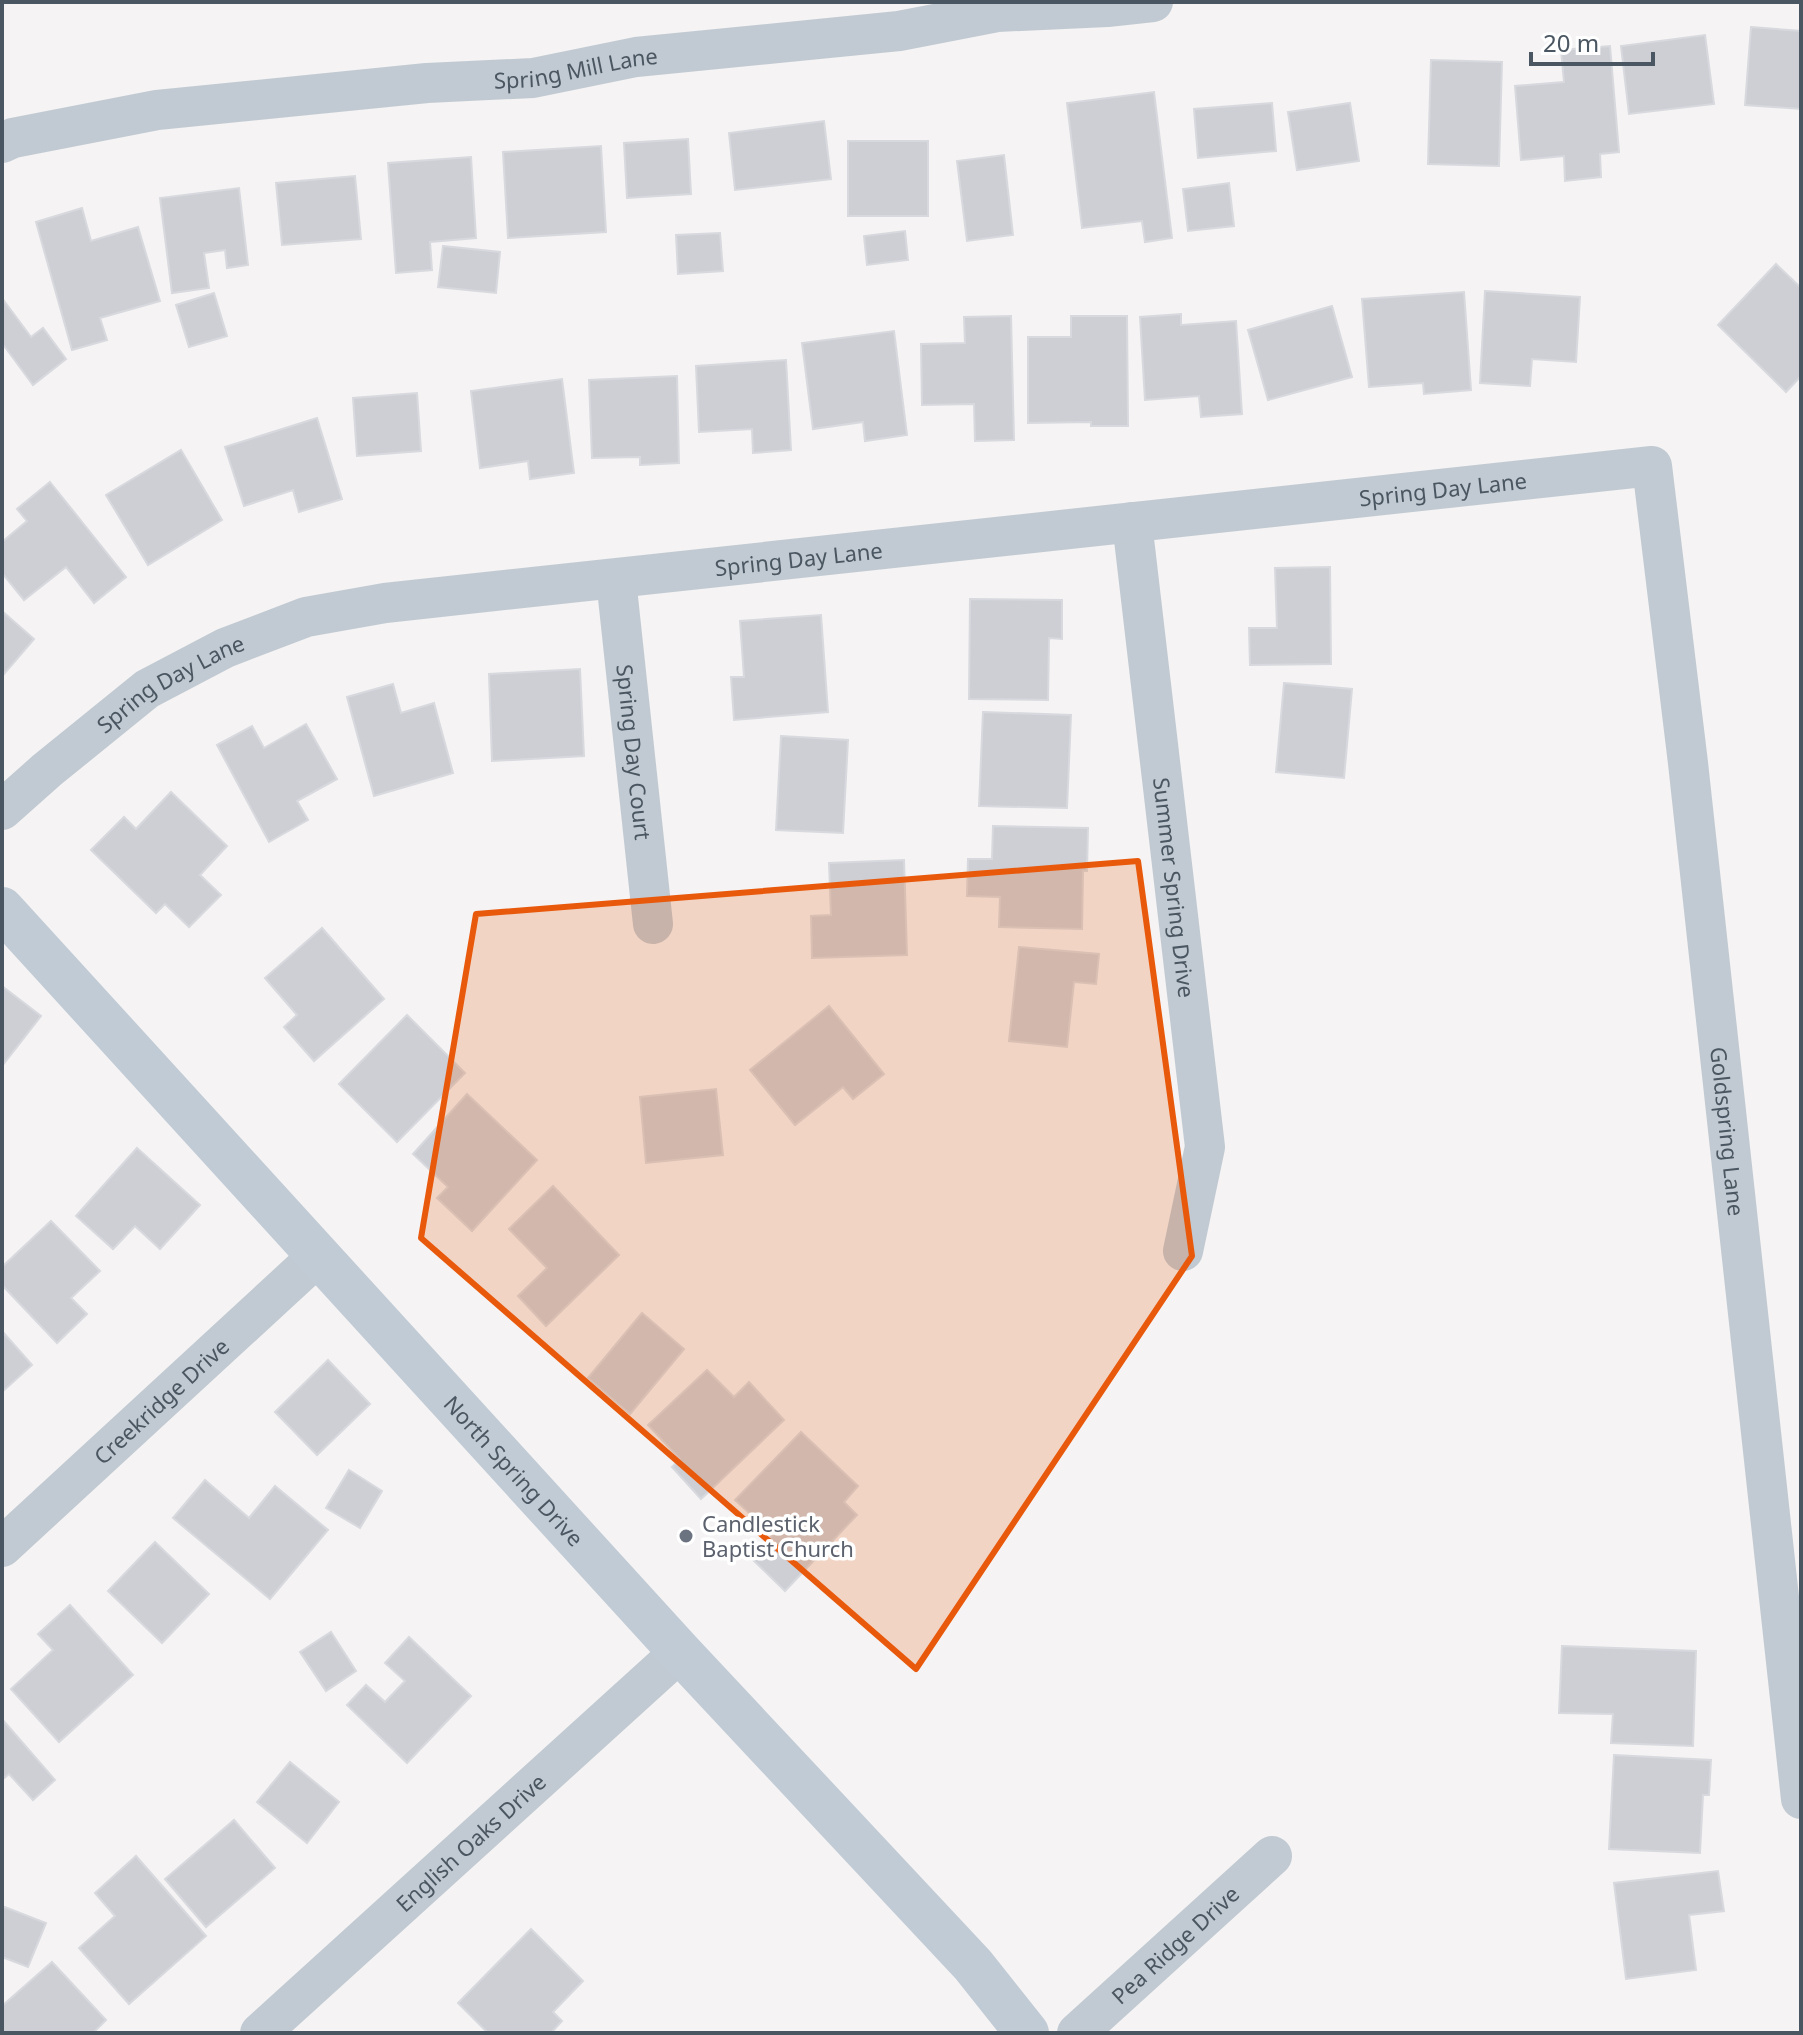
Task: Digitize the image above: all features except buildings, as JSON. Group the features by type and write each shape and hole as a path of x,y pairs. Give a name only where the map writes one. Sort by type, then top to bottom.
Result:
{"street":[{"name":"Spring Mill Lane","path":"2,143 13,138 157,110 427,83 533,78 636,57 899,31 997,12 1153,2"},
{"name":"Spring Day Lane","path":"2,810 147,689 225,648 306,617 385,603 1652,466"},
{"name":"Goldspring Lane","path":"1652,466 1690,778 1801,1799"},
{"name":"Summer Spring Drive","path":"1132,522 1205,1147 1183,1251"},
{"name":"Spring Day Court","path":"616,579 653,924"},
{"name":"North Spring Drive","path":"2,909 680,1652 973,1965 1027,2033"},
{"name":"Creekridge Drive","path":"2,1547 318,1256"},
{"name":"English Oaks Drive","path":"260,2033 680,1652"},
{"name":"Pea Ridge Drive","path":"1077,2033 1272,1856"}],"highlighted area":[{"path":"1138,861 1192,1256 916,1669 421,1238 476,914"}],"place":[{"name":"Candlestick Baptist Church","path":"686,1536"}]}
